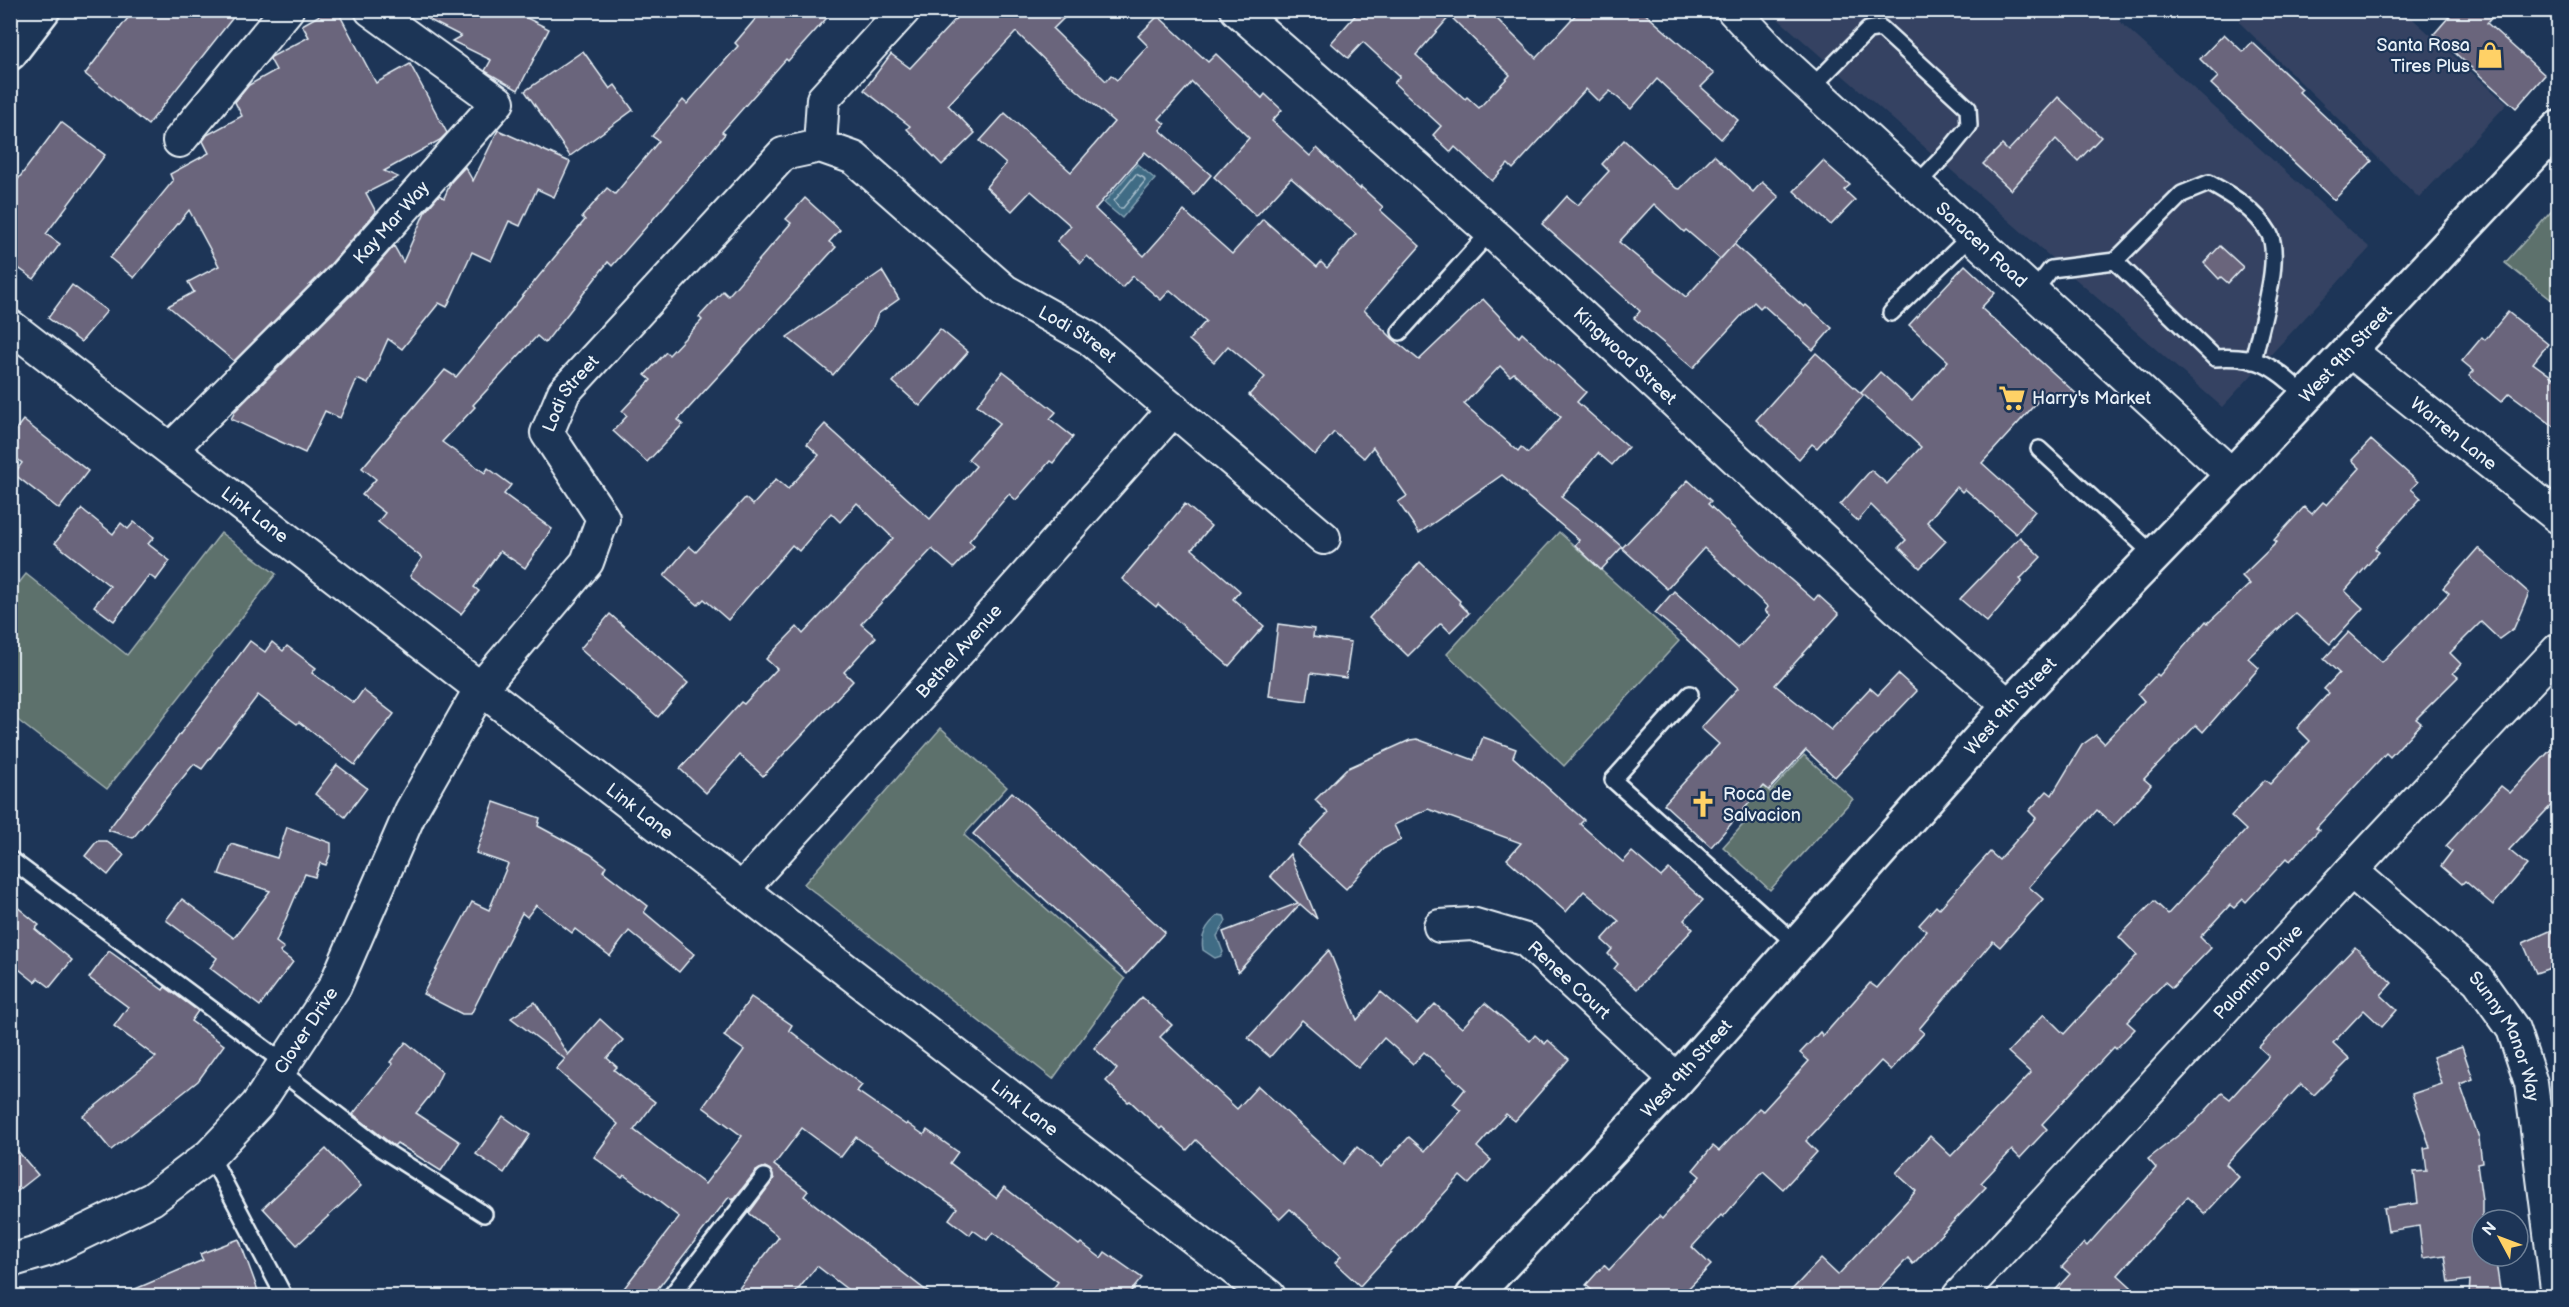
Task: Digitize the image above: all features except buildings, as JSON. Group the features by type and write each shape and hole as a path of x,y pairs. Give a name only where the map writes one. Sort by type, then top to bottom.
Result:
{"street":[{"path":"10,53 43,10"},
{"path":"179,141 287,10"},
{"name":"Kay Mar Way","path":"171,449 341,279 498,102 371,10"},
{"path":"820,146 823,99 904,10"},
{"name":"Kingwood Street","path":"1237,10 1491,232 1897,608 2009,706"},
{"name":"Saracen Road","path":"1733,10 1773,53 2232,475"},
{"name":"West 9th Street","path":"1473,1296 1677,1080 2009,706 2232,475 2559,128"},
{"name":"Lodi Street","path":"481,688 587,561 603,518 547,433 564,392 783,154 820,146 854,158 1005,291 1089,338 1324,538"},
{"name":"Link Lane","path":"10,326 1269,1296"},
{"name":"Warren Lane","path":"2349,350 2559,517"},
{"name":"Bethel Avenue","path":"742,889 936,678 1174,409"},
{"name":"Palomino Drive","path":"1959,1296 2351,871 2559,650"},
{"name":"Clover Drive","path":"10,1261 47,1250 152,1199 210,1155 256,1105 335,986 411,811 481,688"},
{"name":"Sunny Manor Way","path":"2351,871 2478,980 2513,1029 2531,1083 2558,1296"},
{"name":"Renee Court","path":"1440,926 1472,924 1526,940 1677,1080"}],"lane":[{"path":"1810,87 1868,30 1881,28 1951,92 1968,108 1968,126 1947,153 1916,184"},
{"path":"2033,293 2051,269 2115,261 2182,194 2209,183 2232,196 2254,213 2270,234 2275,261 2253,361"},
{"path":"1400,332 1491,232"},
{"path":"1891,313 1971,236"},
{"path":"2115,261 2214,358 2239,356 2274,368 2306,396"},
{"path":"2039,449 2154,555"},
{"path":"1690,694 1613,780 1797,945"},
{"path":"10,860 281,1067 383,1150 484,1214"},
{"path":"210,1155 284,1296"},
{"path":"671,1296 764,1178"}],"shaded area":[{"path":"2250,10 2404,11 2507,104 2419,198 2239,22"},
{"path":"1769,11 2108,11 2370,248 2222,407"}],"green space":[{"path":"2558,204 2558,305 2505,263"},
{"path":"1559,532 1679,641 1564,766 1447,654"},
{"path":"221,533 276,574 107,789 11,715 11,593 26,574 127,655"},
{"path":"941,728 1007,787 964,835 1125,979 1053,1079 804,884"},
{"path":"1804,755 1853,799 1770,890 1723,847 1748,819 1735,807 1758,781 1770,792"}],"water":[{"path":"1137,164 1155,179 1122,218 1104,203"},
{"path":"1219,915 1224,916 1226,921 1217,936 1223,952 1221,956 1215,958 1203,950 1203,939 1208,926"}],"place":[{"name":"Santa Rosa Tires Plus","path":"2490,55"},
{"name":"Harry's Market","path":"2012,398"},
{"name":"Roca de Salvacion","path":"1703,804"}]}
